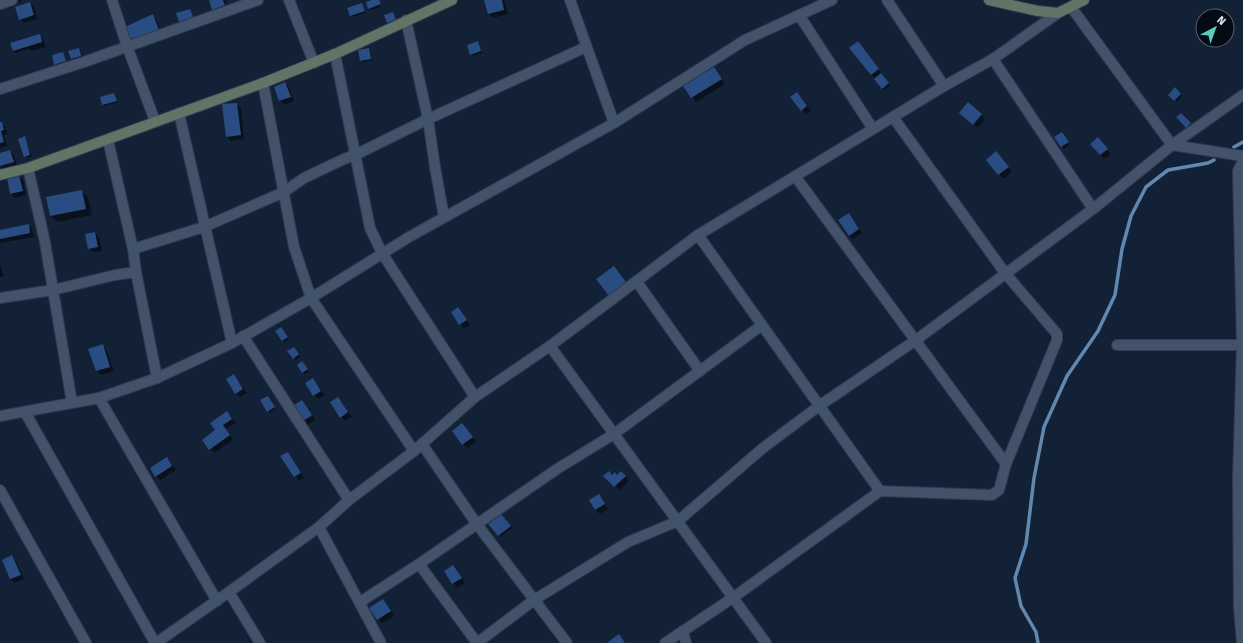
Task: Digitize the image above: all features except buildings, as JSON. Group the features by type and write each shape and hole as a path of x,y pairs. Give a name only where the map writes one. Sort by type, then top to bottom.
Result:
{"street":[{"path":"0,4 12,0"},
{"path":"112,0 127,46 155,121"},
{"path":"0,89 84,62 258,0"},
{"path":"289,0 314,63"},
{"path":"0,175 28,168 263,83 335,54 452,0"},
{"path":"570,0 614,123"},
{"path":"0,416 99,398 157,378 232,343 311,298 382,253 444,217 614,123 745,40 832,0"},
{"path":"887,0 944,86"},
{"path":"989,0 1038,11 1058,13"},
{"path":"25,412 155,643 217,601 319,527 349,500 414,452 475,397 550,346 698,235 944,86 993,59 1058,13 1084,0"},
{"path":"1071,7 1172,145 1243,156"},
{"path":"799,15 873,129"},
{"path":"406,20 428,119 444,217"},
{"path":"133,249 204,227 284,192 304,178 344,158 355,155 428,119 586,48"},
{"path":"335,54 370,228 382,253 475,397"},
{"path":"993,59 1093,209"},
{"path":"263,83 294,247 311,298 414,452"},
{"path":"419,564 477,643 534,600 628,542 678,521 763,448 819,406 916,340 1093,209 1172,145 1243,95"},
{"path":"179,113 204,227 232,343"},
{"path":"665,643 734,597 880,491 994,495 999,490 1006,464 1057,340 1057,334 1005,273 893,117"},
{"path":"108,140 133,249 136,272 157,378"},
{"path":"1242,643 1239,608 1238,479 1242,345 1238,171 1243,161"},
{"path":"28,168 45,242 72,403"},
{"path":"795,176 1006,464"},
{"path":"698,235 880,491"},
{"path":"0,298 53,290 115,275 136,272"},
{"path":"637,282 700,371"},
{"path":"360,602 419,564 476,523 579,455 614,434 762,325"},
{"path":"243,336 349,500"},
{"path":"1117,345 1242,345"},
{"path":"550,346 766,643"},
{"path":"99,398 217,601"},
{"path":"422,444 476,523 567,643"},
{"path":"0,490 86,643"},
{"path":"319,527 381,643"},
{"path":"229,592 260,643"},
{"path":"683,631 686,643"}],"waterway":[{"path":"1234,147 1243,142"},
{"path":"1038,643 1036,632 1021,606 1015,578 1026,544 1034,478 1044,427 1067,376 1098,331 1115,295 1122,249 1131,216 1146,187 1168,170 1208,163 1214,160"}]}
